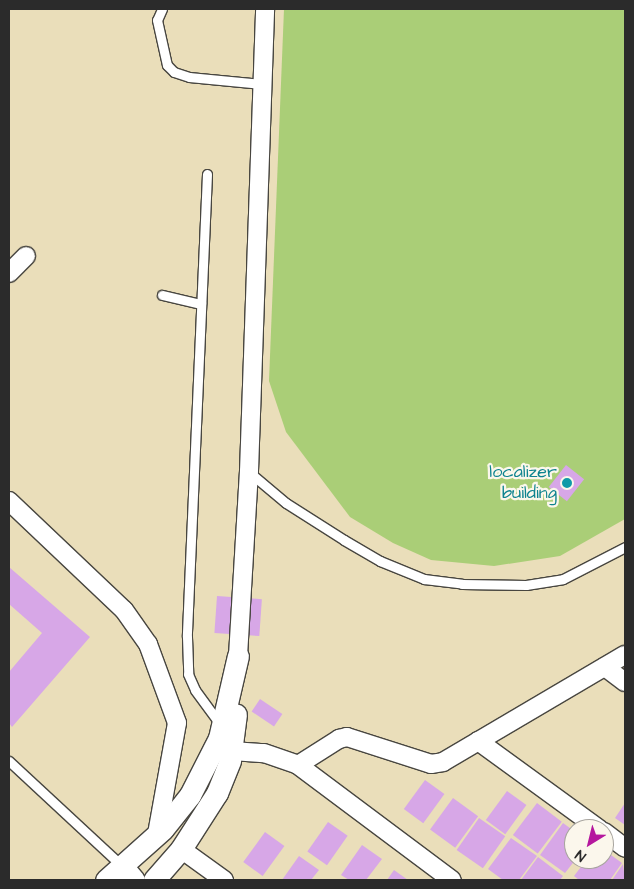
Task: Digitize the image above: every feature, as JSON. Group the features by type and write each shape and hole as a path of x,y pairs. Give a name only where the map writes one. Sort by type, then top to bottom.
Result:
{"street":[{"path":"154,880 181,848 217,793 232,751 236,727 238,656 249,472 265,9"},
{"path":"9,273 26,256"},
{"path":"9,501 124,610 148,644 177,723 157,834"},
{"path":"298,765 339,739 347,738 431,764 443,762 625,655"},
{"path":"106,880 129,873 157,834 190,794 222,726 238,656"},
{"path":"605,667 625,682"},
{"path":"478,741 585,819"},
{"path":"232,751 264,753 298,765 452,880"},
{"path":"614,840 625,848"},
{"path":"181,848 224,880"}],"lane":[{"path":"162,9 158,20 167,65 174,72 189,77 262,84"},
{"path":"207,174 187,637 188,674 195,690 222,726"},
{"path":"162,295 201,304"},
{"path":"249,472 286,503 344,540 380,561 424,579 462,584 526,585 563,579 625,547"},
{"path":"9,761 129,873"}],"green space":[{"path":"284,9 625,9 625,519 560,556 494,566 431,560 393,543 350,517 286,432 269,381"}],"building":[{"name":"localizer building","path":"566,465 584,479 567,501 549,487"},
{"path":"9,567 90,637 12,727 9,723 9,672 42,633 9,604"},
{"path":"217,596 262,599 259,636 214,633"},
{"path":"260,699 282,714 274,727 252,711"},
{"path":"425,780 444,794 423,823 404,809"},
{"path":"507,791 526,805 505,834 486,820"},
{"path":"453,798 478,816 455,848 430,830"},
{"path":"537,803 562,822 538,854 513,835"},
{"path":"625,803 625,825 615,818"},
{"path":"479,818 505,836 483,868 457,850"},
{"path":"328,822 348,836 327,865 307,851"},
{"path":"564,824 564,869 568,869 565,873 540,855"},
{"path":"265,832 284,846 263,876 243,862"},
{"path":"511,838 537,856 519,880 503,880 488,869"},
{"path":"362,845 382,859 366,880 349,880 341,875"},
{"path":"299,856 319,870 311,880 282,880"},
{"path":"538,857 563,876 560,880 521,880"},
{"path":"614,857 622,863 610,880 579,880 574,876 579,869 614,869"},
{"path":"623,864 625,880 612,880"},
{"path":"394,870 408,880 387,880"}],"place":[{"name":"localizer building","path":"567,483"}]}
